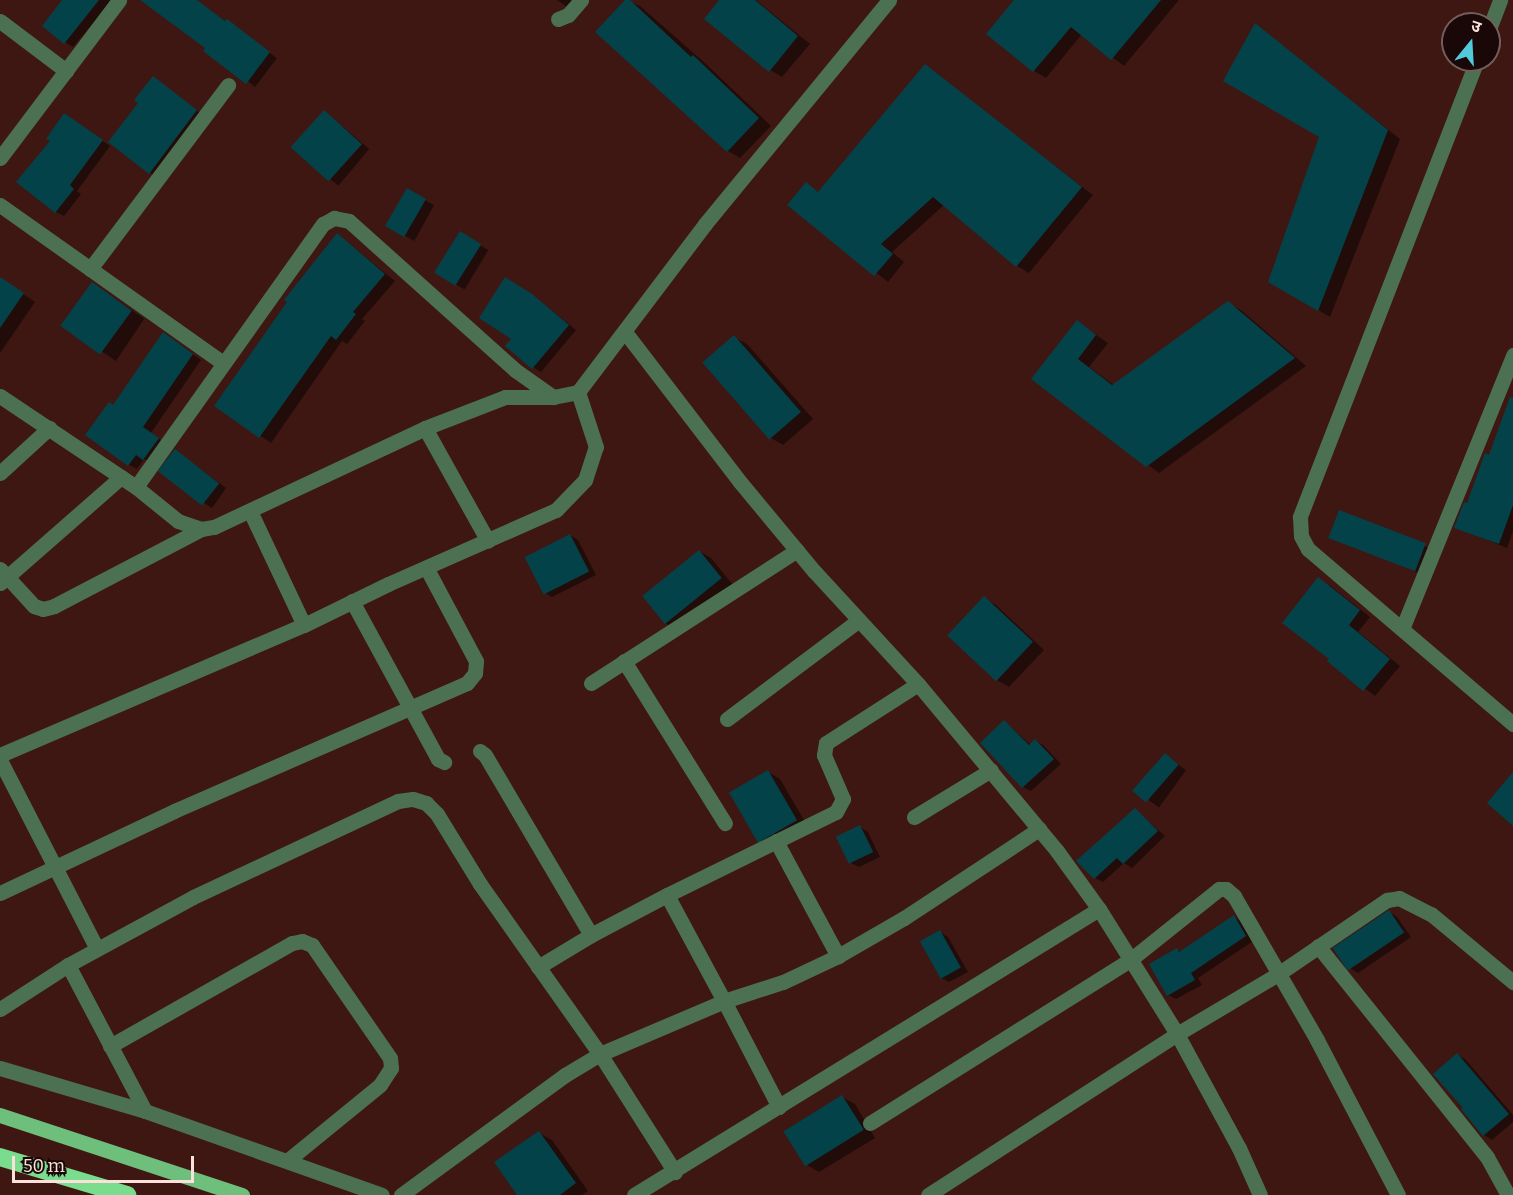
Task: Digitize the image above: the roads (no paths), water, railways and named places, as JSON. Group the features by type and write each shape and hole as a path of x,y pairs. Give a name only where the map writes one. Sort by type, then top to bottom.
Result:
{"highway":[{"path":"0,1157 127,1195"}],"main road":[{"path":"0,1115 242,1195"}],"street":[{"path":"0,158 119,0"},
{"path":"558,18 568,15 581,0"},
{"path":"0,396 136,487 178,521 201,528 213,527 425,428 505,397 553,398 578,392 705,224 889,0"},
{"path":"0,21 66,71"},
{"path":"1472,72 1300,517 1301,536 1308,549 1513,722"},
{"path":"90,269 228,85"},
{"path":"0,205 223,363"},
{"path":"136,487 322,224 334,218 349,221 515,369 553,398"},
{"path":"625,332 740,482 991,770 1100,909 1177,1034 1239,1148 1260,1195"},
{"path":"1402,628 1513,356"},
{"path":"0,755 304,625 426,567 556,510 585,480 596,447 578,392"},
{"path":"0,473 49,428"},
{"path":"425,428 488,541"},
{"path":"121,477 2,577 34,606 43,609 54,606 201,528"},
{"path":"250,511 304,625"},
{"path":"591,683 797,550"},
{"path":"0,893 174,812 467,683 476,673 476,661 426,567"},
{"path":"352,601 438,759 444,762"},
{"path":"727,719 859,620"},
{"path":"624,661 725,823"},
{"path":"538,967 591,935 841,807 841,792 824,755 826,743 918,684"},
{"path":"480,751 485,755 591,935"},
{"path":"0,760 97,949"},
{"path":"914,817 991,770"},
{"path":"0,1009 68,965 193,897 398,801 413,799 426,803 437,814 480,884 600,1053 675,1172"},
{"path":"401,1195 600,1053 724,1001 783,982 838,956 904,918 1038,829"},
{"path":"776,841 838,956"},
{"path":"870,1123 1130,960 1218,890 1226,889 1234,896 1317,1040 1398,1195"},
{"path":"667,895 779,1107"},
{"path":"928,1195 1177,1034 1278,974 1387,900 1399,898 1431,914 1513,982"},
{"path":"634,1195 675,1172 1100,909"},
{"path":"110,1046 292,943 302,941 312,945 390,1058 391,1068 380,1085 288,1160"},
{"path":"1318,946 1488,1157 1508,1195"},
{"path":"68,965 145,1111"},
{"path":"0,1068 145,1111 382,1195"}]}
